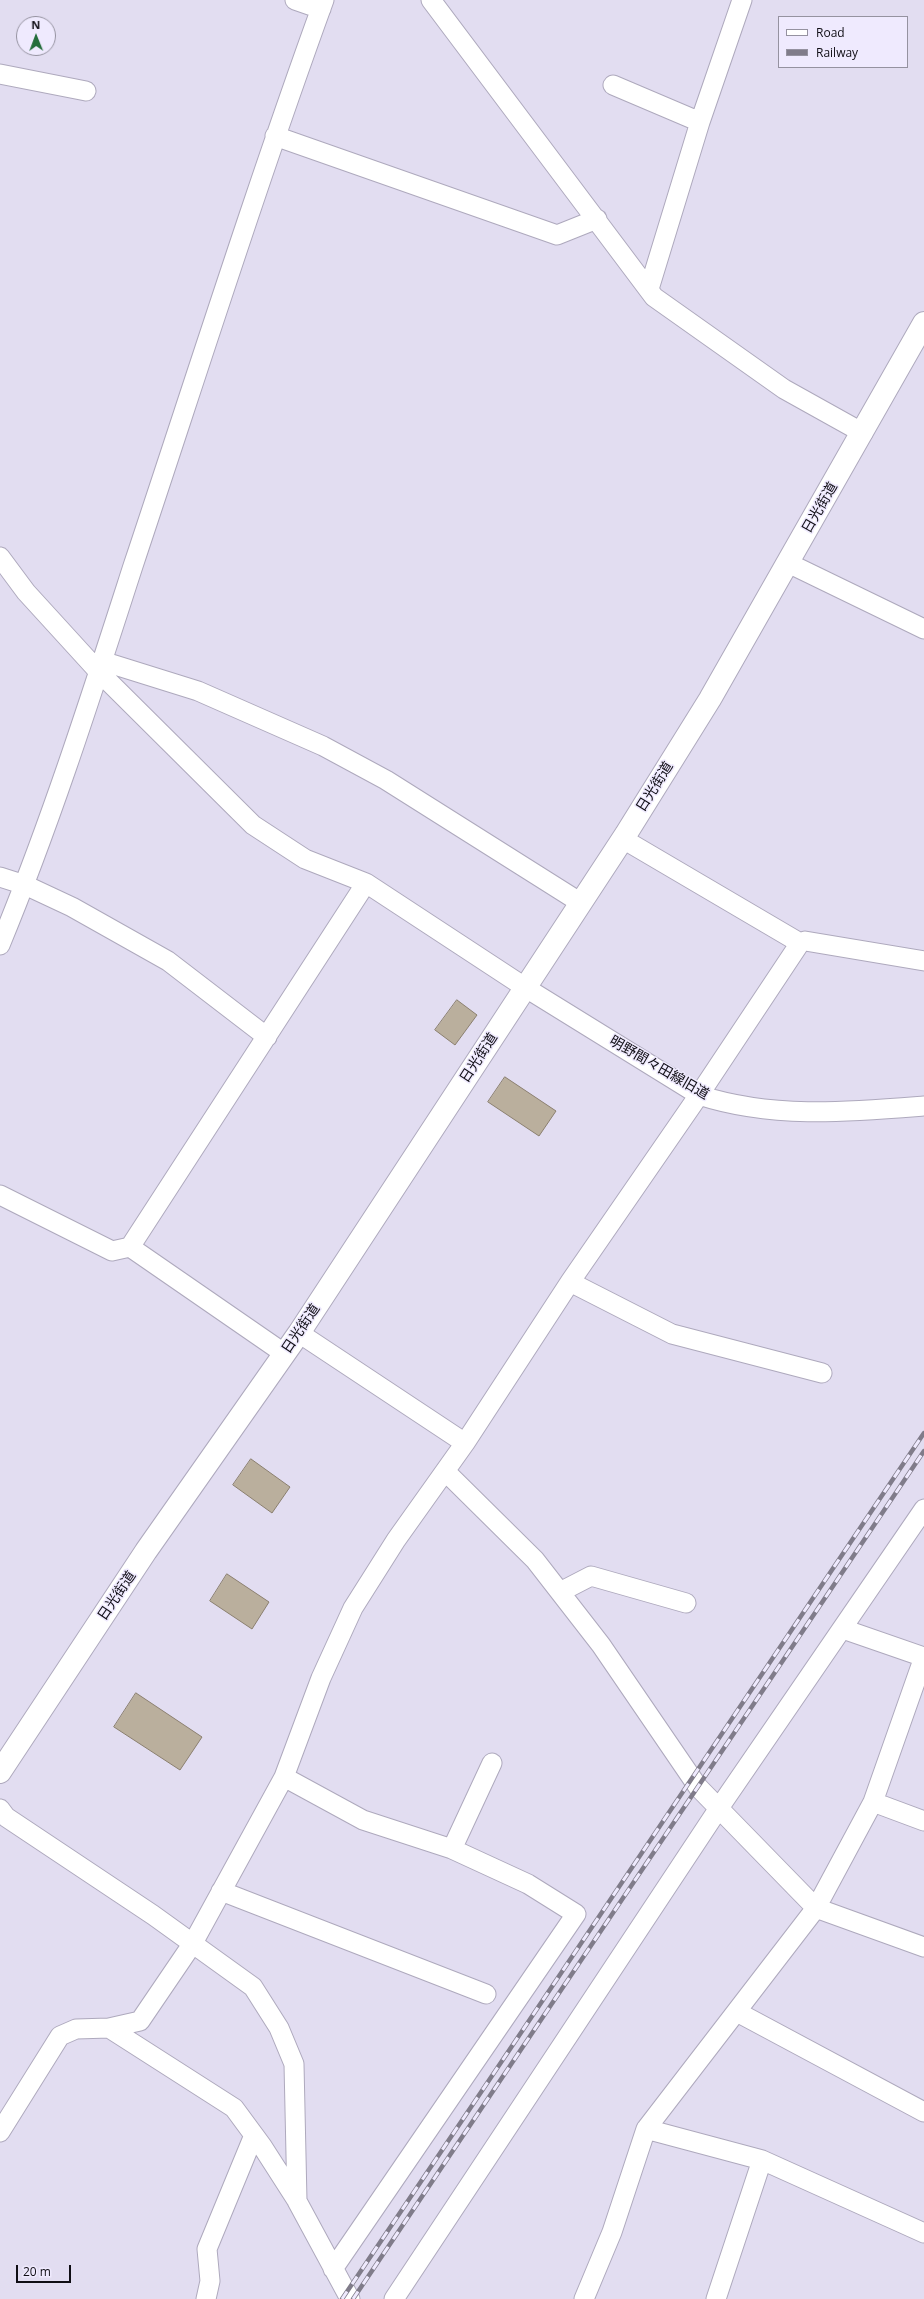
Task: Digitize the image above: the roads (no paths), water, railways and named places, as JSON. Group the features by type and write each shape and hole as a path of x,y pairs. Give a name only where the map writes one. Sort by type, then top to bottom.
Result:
{"highway":[{"name":"日光街道","path":"0,1772 146,1551 285,1354 623,839 710,698 863,433 924,323"}],"street":[{"path":"0,945 25,885 101,666 275,136 322,4 295,0"},
{"path":"431,0 598,219 654,297 784,389 863,433"},
{"path":"649,289 700,122 742,0"},
{"path":"0,74 86,91"},
{"path":"613,85 700,122"},
{"path":"275,136 557,235 598,219"},
{"name":"明野間々田線旧道","path":"0,557 26,592 101,666 253,825 305,859 366,883 526,988 699,1095 725,1104 759,1110 791,1112 847,1112 924,1106"},
{"path":"788,563 924,629"},
{"path":"101,666 198,691 323,746 386,780 581,903"},
{"path":"623,839 800,943"},
{"path":"0,877 25,885 72,907 168,960 267,1037"},
{"path":"0,1195 112,1251 130,1247 366,883"},
{"path":"0,2132 60,2036 76,2029 109,2028 140,2021 193,1943 284,1777 322,1678 353,1608 396,1540 464,1443 570,1282 699,1095 800,943 805,941 924,961"},
{"path":"130,1247 285,1354"},
{"path":"570,1282 672,1334 822,1373"},
{"path":"299,1333 464,1443"},
{"path":"445,1471 535,1560 601,1645 691,1779 816,1908 924,1947"},
{"path":"401,2297 719,1808 924,1509"},
{"path":"560,1592 591,1576 686,1603"},
{"path":"584,2299 612,2232 646,2129 816,1908 873,1802 924,1657 843,1629"},
{"path":"452,1849 492,1763"},
{"path":"284,1777 362,1820 452,1849 528,1884 576,1914 333,2269"},
{"path":"873,1802 924,1821"},
{"path":"0,1809 6,1817 193,1943 253,1987 282,2035 294,2064 297,2201"},
{"path":"221,1891 486,1994"},
{"path":"737,2012 924,2112"},
{"path":"109,2028 234,2108 254,2135 297,2201 350,2299"},
{"path":"646,2129 762,2160 924,2233"},
{"path":"206,2299 210,2281 207,2249 254,2135"},
{"path":"716,2299 762,2160"}],"railway":[{"path":"342,2299 924,1433"},
{"path":"353,2299 924,1451"}]}
